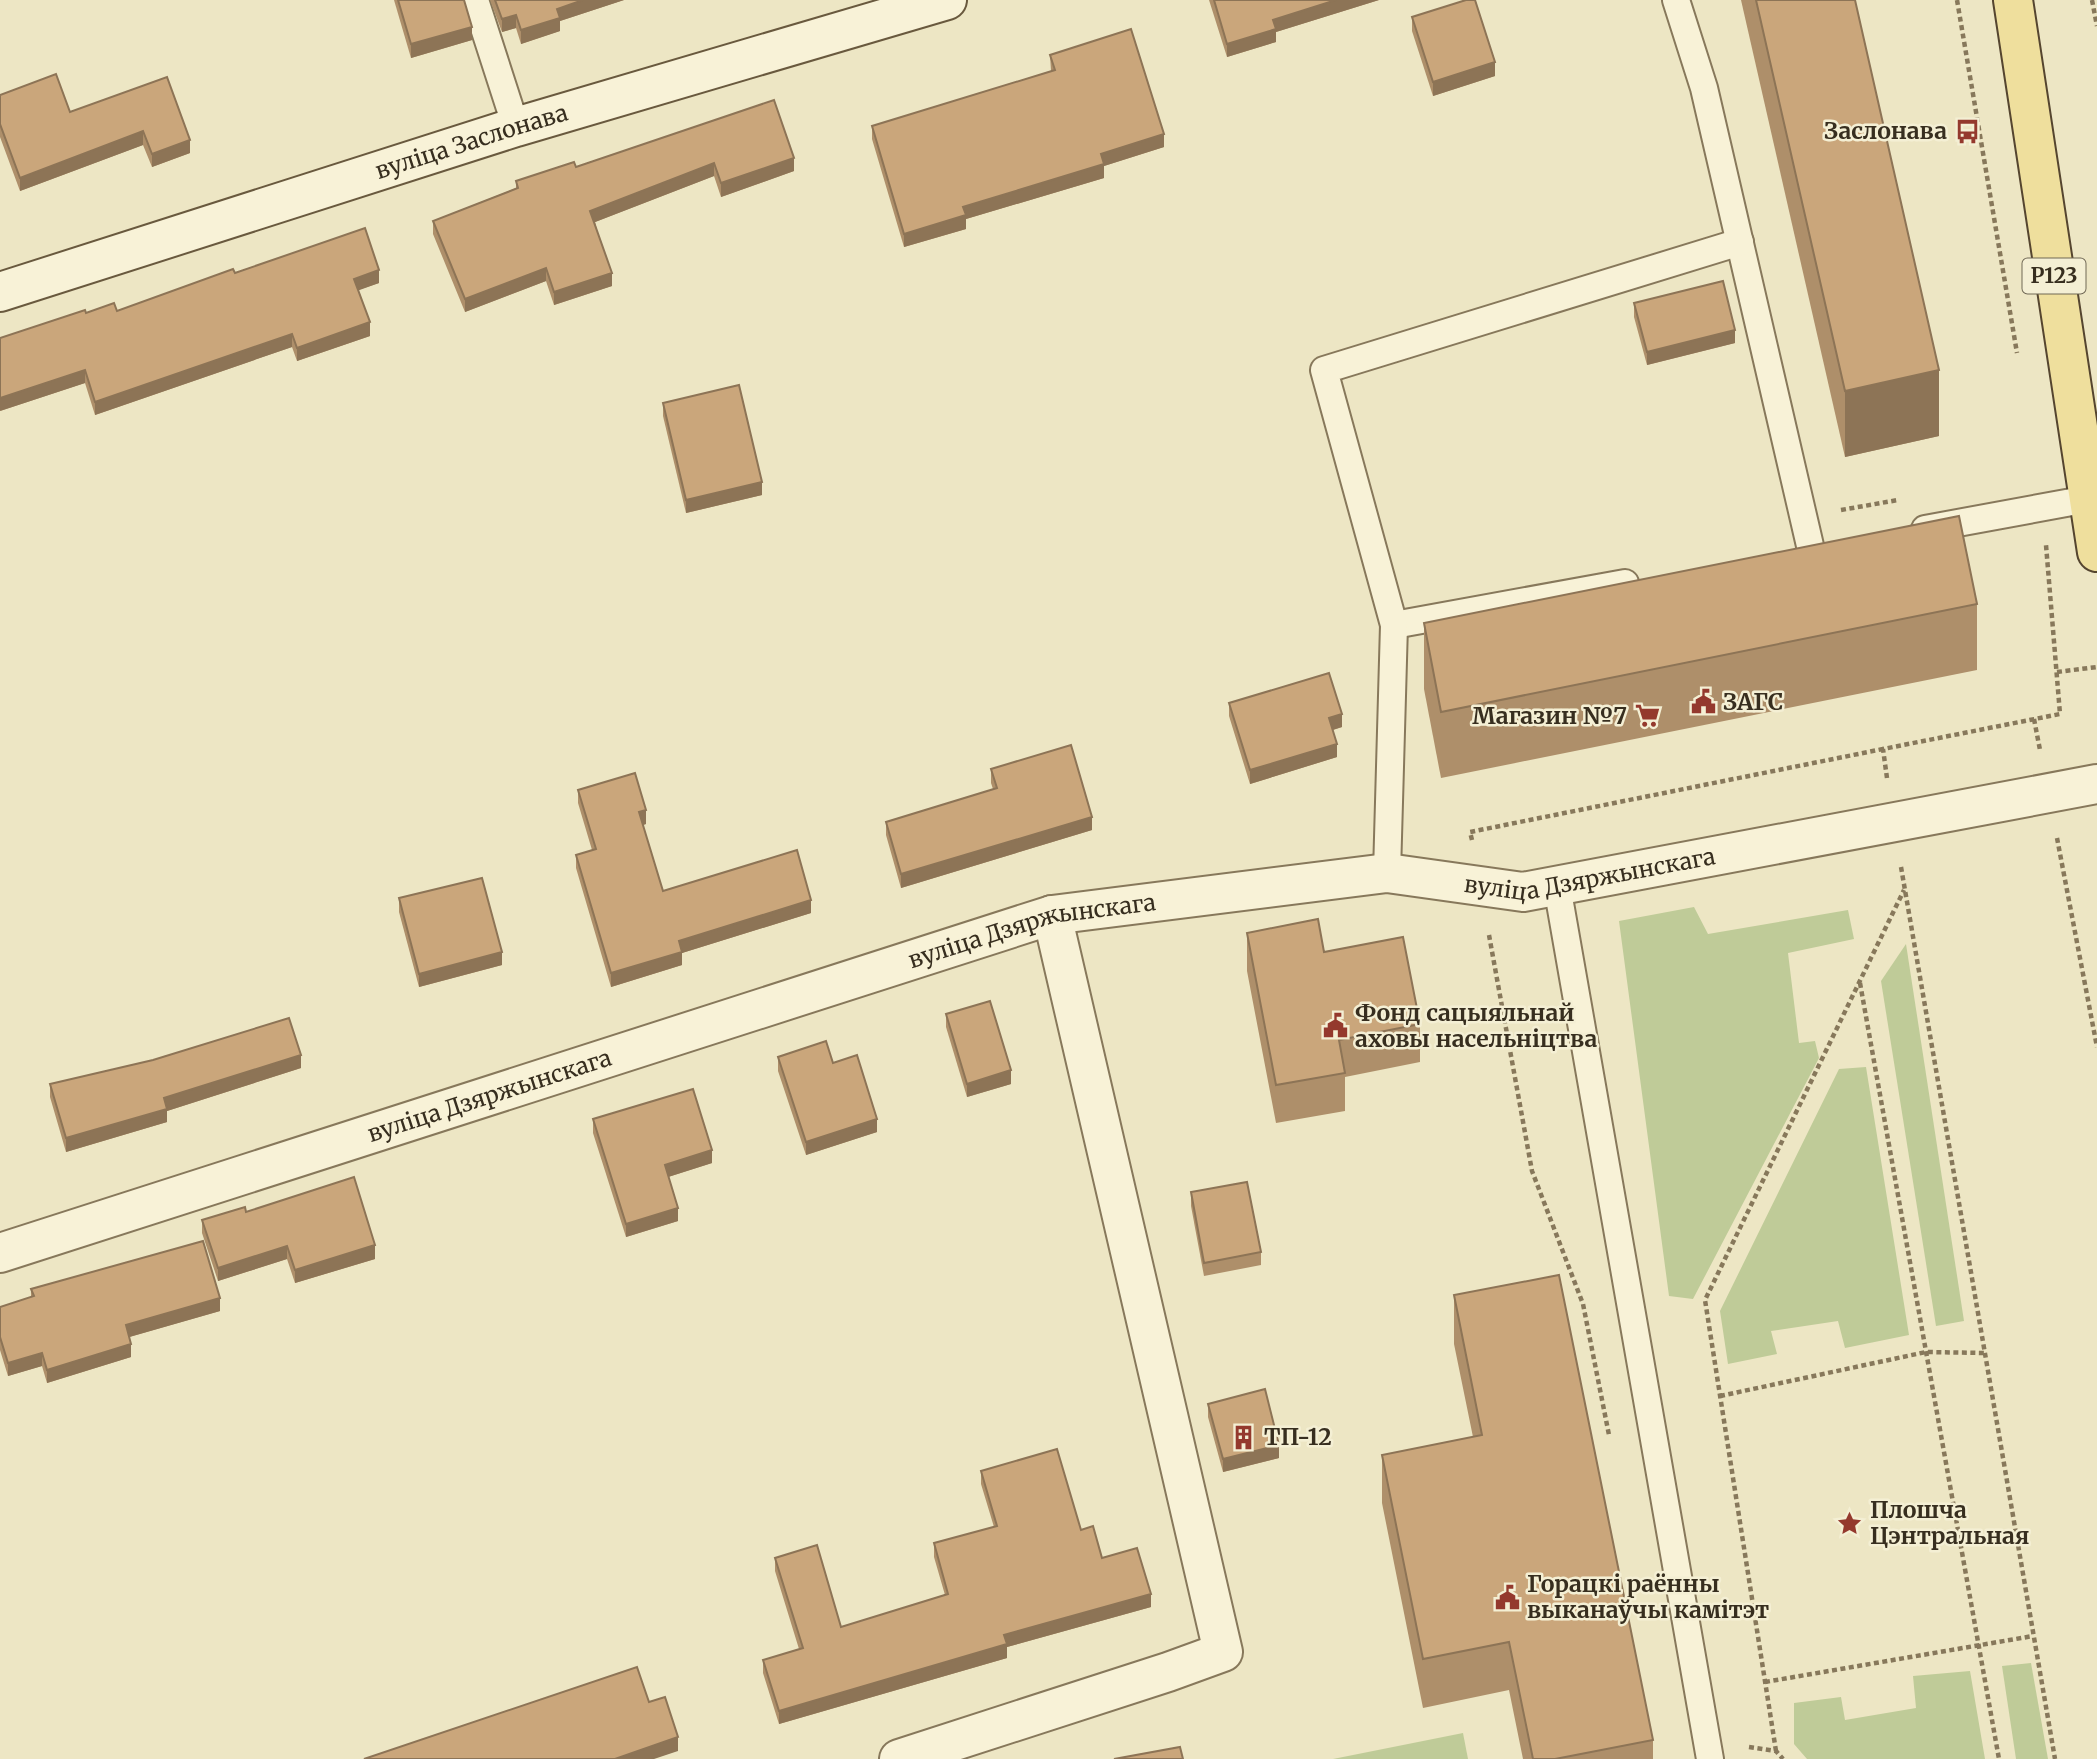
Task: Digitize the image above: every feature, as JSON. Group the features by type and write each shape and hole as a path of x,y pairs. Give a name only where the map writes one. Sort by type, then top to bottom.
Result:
{"main road":[{"name":"Р123","path":"2012,0 2097,552"}],"street":[{"name":"вуліца Заслонава","path":"0,292 516,127 947,0"},
{"name":"вуліца Дзяржынскага","path":"0,1253 1052,915 1387,873 1523,892 2097,784"},
{"path":"899,1759 1223,1652 1052,915"}],"lane":[{"path":"475,0 516,127"},
{"path":"1676,0 1704,88 1811,550"},
{"path":"1387,873 1394,625 1324,369 1740,242"},
{"path":"1907,532 2088,499"},
{"path":"1784,554 1838,545"},
{"path":"1394,625 1650,579"},
{"path":"1556,886 1710,1759"}],"path":[{"path":"1957,0 2019,367"},
{"path":"2092,0 2097,26"},
{"path":"1839,510 1905,499"},
{"path":"1610,1439 1583,1304 1532,1171 1470,832 2060,714 2043,507"},
{"path":"2057,672 2097,667"},
{"path":"2035,719 2097,1047"},
{"path":"1884,749 1893,823 2055,1759"},
{"path":"1776,1751 1704,1300 1905,889"},
{"path":"1860,982 1999,1759"},
{"path":"1720,1396 1926,1352 1985,1353"},
{"path":"1765,1682 2033,1636"}],"green space":[{"path":"1694,907 1708,934 1848,910 1854,939 1788,953 1799,1043 1815,1041 1819,1058 1693,1299 1669,1296 1619,921"},
{"path":"1906,944 1964,1321 1936,1326 1881,981"},
{"path":"1866,1067 1909,1335 1845,1348 1838,1321 1771,1331 1777,1354 1728,1364 1720,1311 1839,1069"},
{"path":"2031,1663 2048,1759 2016,1759 2002,1666"},
{"path":"1970,1671 1985,1759 1807,1759 1794,1744 1794,1703 1841,1697 1845,1720 1916,1708 1913,1676"},
{"path":"1463,1733 1468,1759 1333,1759"}],"building":[{"path":"398,0 464,0 472,27 411,44"},
{"path":"495,0 583,0 557,9 560,18 521,30 516,15 502,19"},
{"path":"1214,0 1336,0 1273,20 1276,29 1227,44"},
{"path":"1466,0 1475,0 1495,62 1433,82 1412,17"},
{"path":"1756,0 1855,0 1939,370 1845,391"},
{"path":"1131,29 1164,134 1101,154 1104,164 963,207 966,215 904,234 872,126 1055,70 1050,55"},
{"path":"56,74 70,112 167,77 190,140 152,154 143,131 20,178 0,124 0,95"},
{"path":"774,100 794,158 721,183 714,163 590,211 612,273 554,292 546,268 465,299 433,221 518,188 516,181 574,162 576,167"},
{"path":"365,228 379,270 354,279 370,322 297,348 292,334 95,402 85,370 0,398 0,338 114,303 117,311 233,269 235,273"},
{"path":"1723,281 1735,330 1647,352 1634,303"},
{"path":"739,385 762,482 686,500 663,403"},
{"path":"1959,516 1977,604 1441,712 1424,623"},
{"path":"1329,673 1342,714 1329,718 1337,744 1250,770 1229,703"},
{"path":"1071,745 1092,817 901,874 886,822 997,788 991,769"},
{"path":"635,773 646,810 639,812 663,891 797,850 811,900 679,941 682,952 611,973 576,855 596,849 578,790"},
{"path":"482,878 502,952 419,974 399,898"},
{"name":"Фонд сацыяльнай аховы насельніцтва","path":"1318,919 1324,952 1403,937 1420,1024 1339,1040 1345,1073 1276,1085 1247,933"},
{"path":"990,1001 1011,1070 967,1084 946,1014"},
{"path":"289,1018 301,1055 164,1098 167,1109 66,1138 50,1084 153,1060"},
{"path":"826,1041 833,1063 857,1055 877,1119 806,1142 778,1057"},
{"path":"693,1089 712,1150 665,1165 678,1208 626,1224 593,1119"},
{"path":"354,1177 375,1245 295,1270 287,1246 218,1268 202,1220 245,1207 246,1212"},
{"path":"1247,1182 1261,1252 1204,1263 1191,1192"},
{"path":"203,1241 220,1298 126,1325 131,1344 47,1370 42,1353 8,1363 0,1337 0,1307 34,1296 31,1289"},
{"name":"Горацкі раённы выканаўчы камітэт","path":"1559,1275 1653,1740 1555,1759 1533,1759 1509,1642 1423,1659 1382,1455 1482,1435 1454,1295"},
{"name":"ТП-12","path":"1265,1389 1279,1445 1223,1459 1208,1404"},
{"path":"1057,1449 1081,1530 1093,1526 1102,1558 1137,1548 1151,1594 1004,1635 1007,1644 779,1711 763,1660 803,1648 775,1558 817,1545 841,1627 948,1594 934,1543 997,1526 981,1471"},
{"path":"637,1667 649,1702 665,1697 678,1737 615,1759 364,1759"},
{"path":"1180,1747 1183,1759 1114,1759"}],"place":[{"name":"Заслонава","path":"1967,131"},
{"name":"ЗАГС","path":"1703,702"},
{"name":"Магазин №7","path":"1647,716"},
{"name":"Фонд сацыяльнай аховы насельніцтва","path":"1335,1026"},
{"name":"ТП-12","path":"1244,1437"},
{"name":"Плошча Цэнтральная","path":"1850,1523"},
{"name":"Горацкі раённы выканаўчы камітэт","path":"1507,1597"}]}
